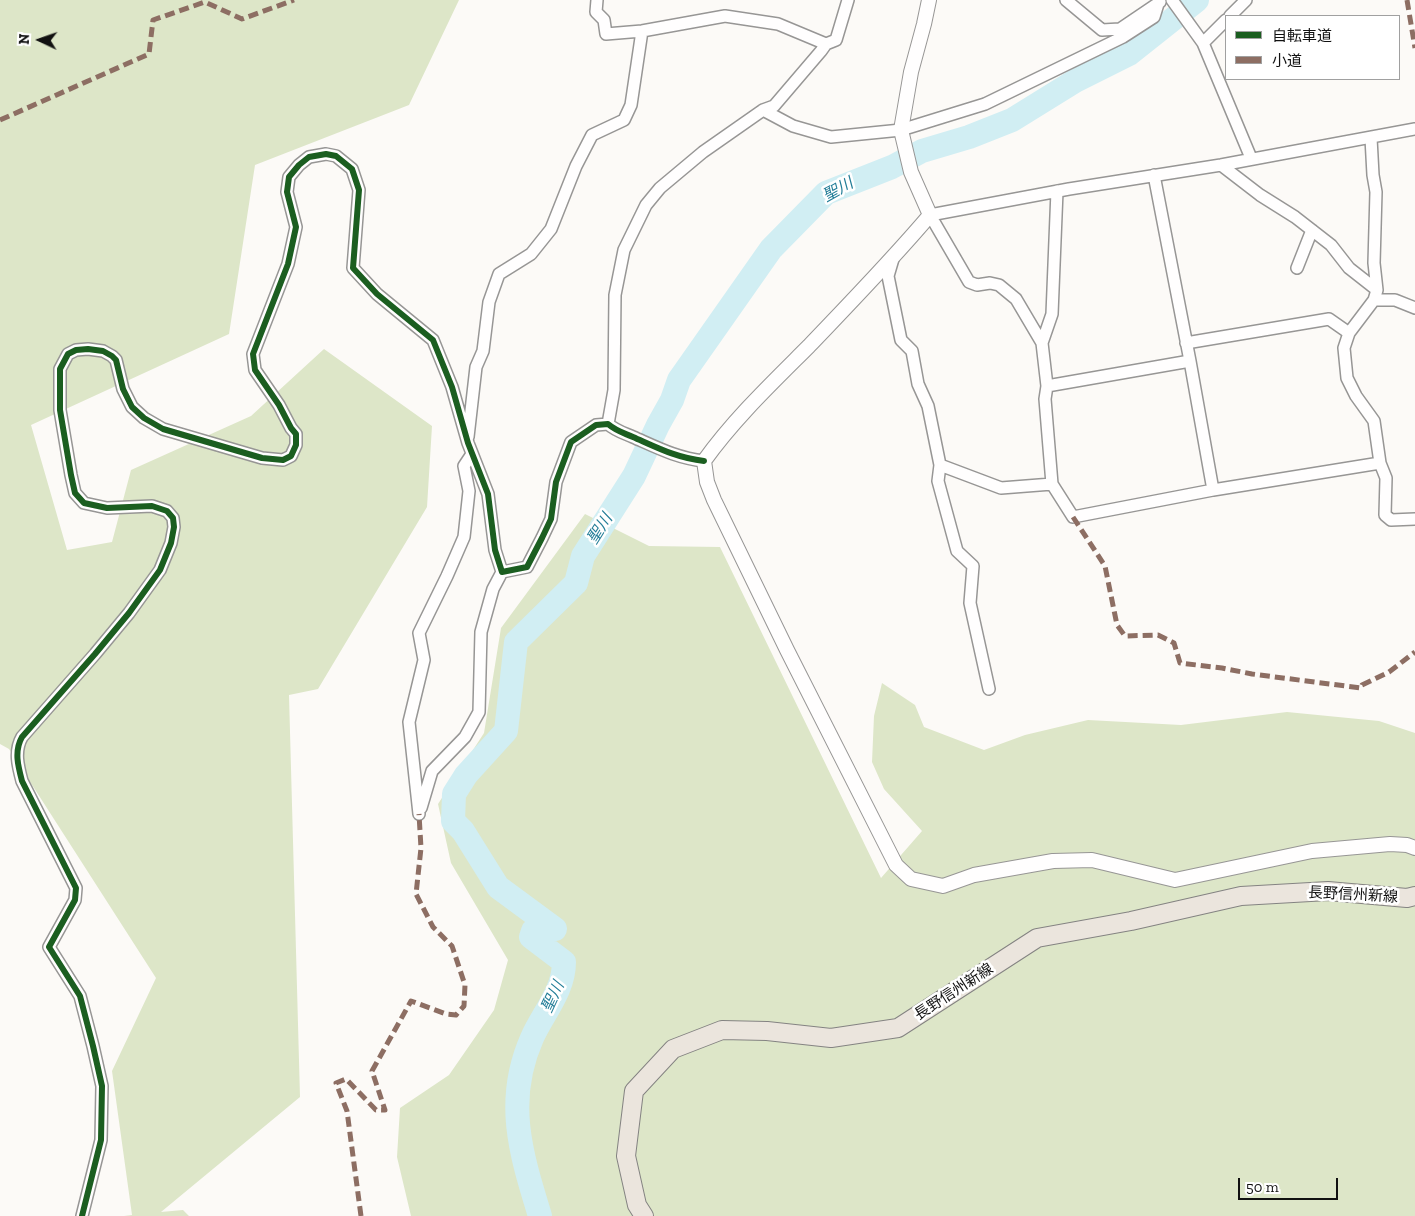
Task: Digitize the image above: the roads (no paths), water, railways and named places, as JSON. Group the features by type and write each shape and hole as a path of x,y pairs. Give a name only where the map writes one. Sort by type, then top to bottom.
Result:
{"main road":[{"name":"長野信州新線","path":"644,1216 638,1205 626,1156 634,1091 673,1049 722,1030 768,1031 831,1038 898,1028 1037,938 1131,921 1241,896 1328,890 1407,898 1415,896"}],"street":[{"path":"597,0 596,12 604,20 606,34 642,31 725,16 778,24 826,44"},
{"path":"608,424 614,390 615,295 624,250 646,205 660,188 703,152 763,110 774,106 822,52 826,44 836,40 848,0"},
{"path":"929,0 911,72 902,136 911,172 930,215 969,282 977,284 990,283 1005,289 1016,300 1042,343 1047,386 1046,408 1052,484 1073,517 1213,490 1380,463"},
{"path":"1066,0 1102,30 1120,29 1160,2"},
{"path":"1231,15 1246,0"},
{"path":"763,110 793,126 831,137 902,136 985,104 1123,37 1154,17 1160,2"},
{"path":"1173,2 1204,43 1251,158"},
{"path":"1204,43 1225,21"},
{"path":"468,443 476,367 483,351 489,302 499,274 531,254 551,229 576,166 592,135 624,120 631,105 642,31"},
{"path":"1415,129 1221,165 1057,191 930,215 893,259 720,439 704,461 707,482 714,500 787,650 896,865 911,878 943,886 974,875 1002,869 1053,861 1092,860 1175,880 1312,851 1390,844 1407,845 1415,848"},
{"path":"1371,138 1376,192 1374,263 1376,295 1349,333 1344,348 1347,378 1356,396 1374,421 1380,463 1386,478 1385,515 1391,520 1415,519"},
{"path":"82,1216 101,1140 102,1086 94,1046 80,996 49,947 75,900 76,888 22,781 17,763 17,750 18,743 22,737 95,654 155,578 171,544 174,527 173,518 167,511 152,506 107,508 84,502 75,493 60,410 60,378 63,362 68,354 76,350 88,349 107,353 116,360 123,389 135,411 163,429 262,458 283,460 290,456 296,445 296,434 280,405 255,370 253,354 288,264 296,227 287,192 289,178 299,165 309,157 326,154 336,156 352,170 359,190 353,268 377,294 432,340 452,387 468,443 488,494 495,550 502,572 493,589 481,632 479,712 465,737 432,771 419,814 409,722 424,660 420,632 464,537 469,491 464,466 472,454"},
{"path":"1221,165 1331,245 1349,268 1376,295 1415,308"},
{"path":"1154,175 1213,490"},
{"path":"1042,343 1052,314 1057,191"},
{"path":"1297,268 1312,230"},
{"path":"893,259 888,276 897,325 901,340 912,351 918,384 928,406 940,465 938,481 958,551 973,566 970,603 989,689"},
{"path":"1186,343 1329,319 1349,333"},
{"path":"1047,386 1190,361"},
{"path":"502,572 527,567 550,519 556,482 571,442 596,425 608,424 615,430 665,452 690,460 704,461"},
{"path":"940,465 1001,488 1052,484"}],"waterway":[{"name":"聖川","path":"540,1216 527,1171 518,1127 519,1084 532,1038 561,983 564,962 531,937 533,931 555,929 498,887 463,831 453,821 454,794 466,775 506,731 516,642 576,583 583,556 634,476 672,400 679,380 771,249 826,193 892,167 922,151 969,137 1012,120 1075,81 1129,54 1197,0"}]}
